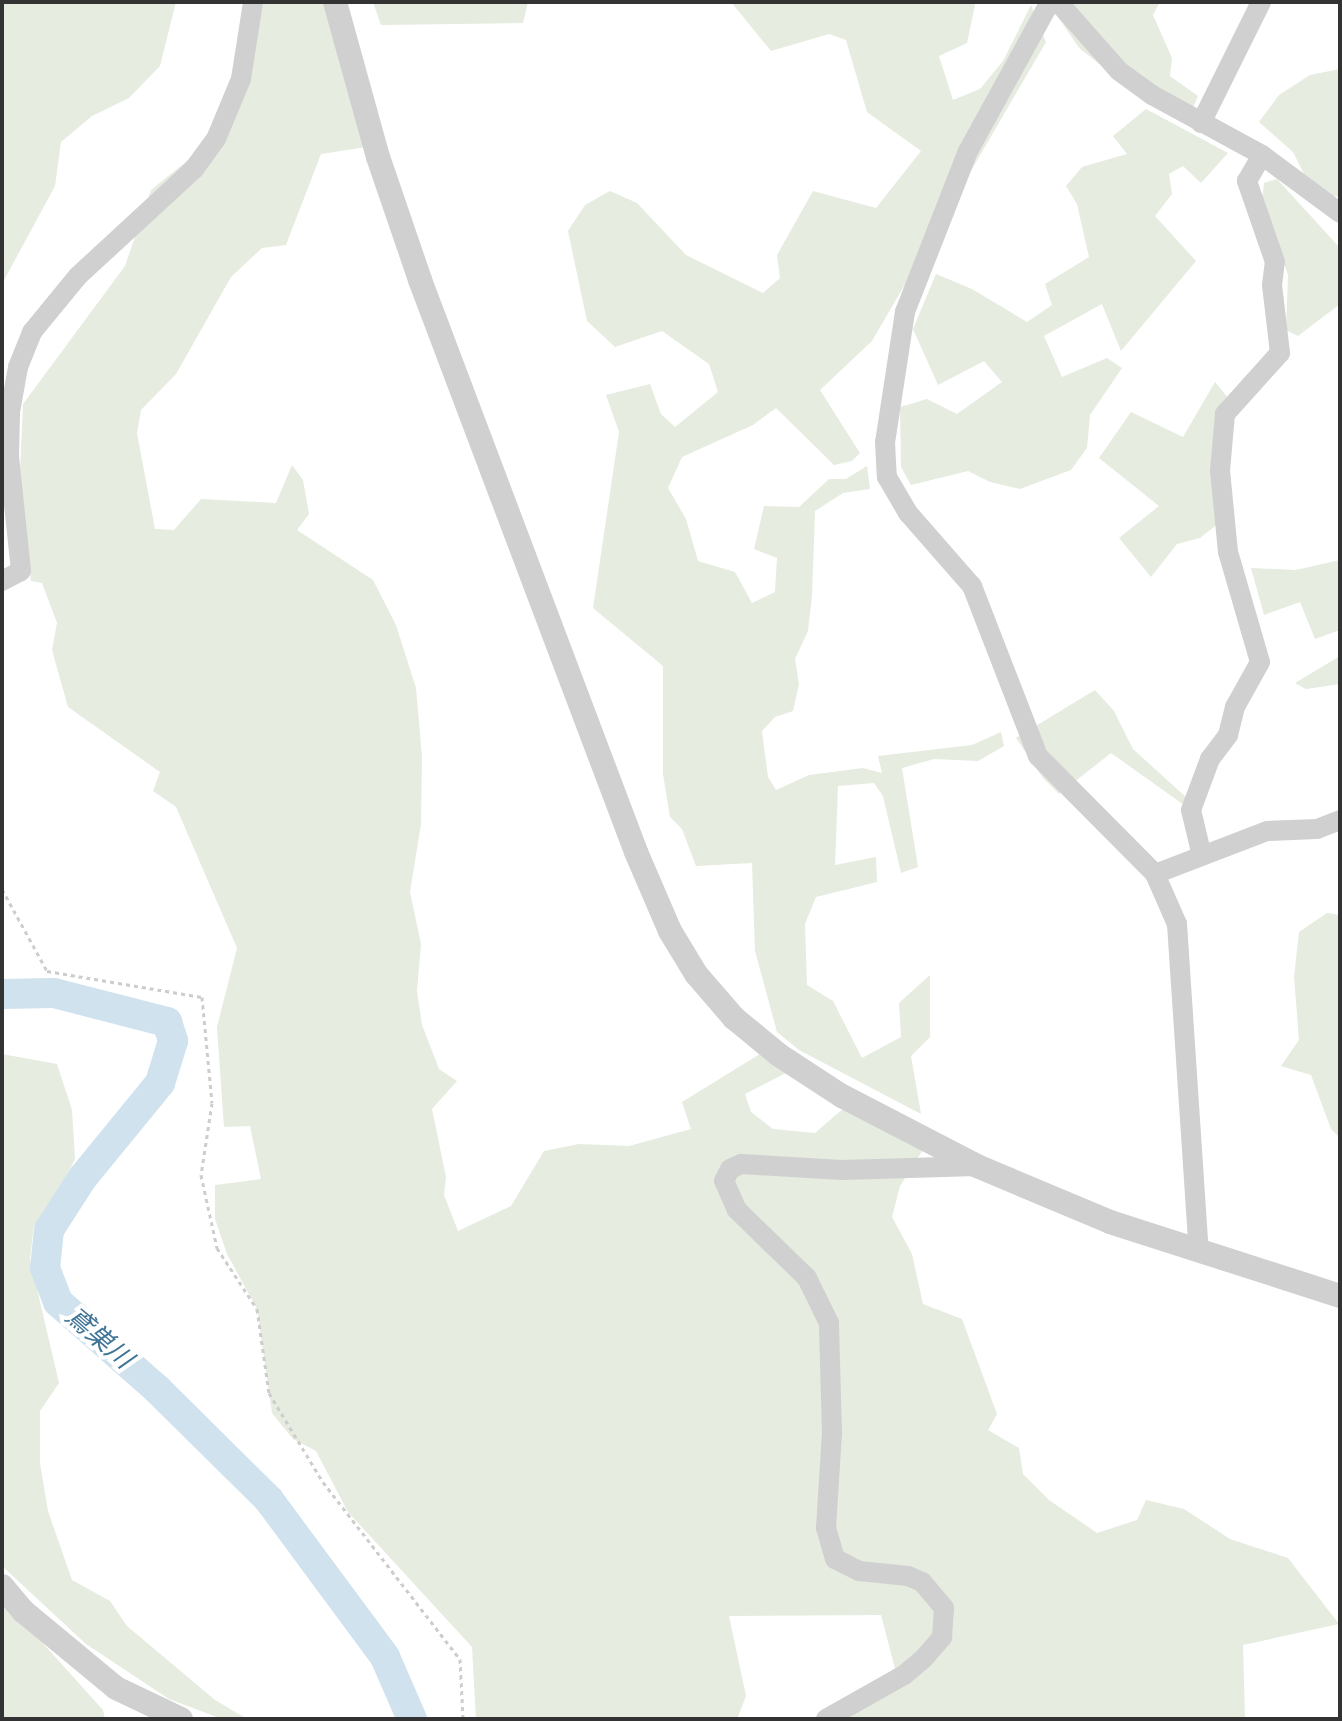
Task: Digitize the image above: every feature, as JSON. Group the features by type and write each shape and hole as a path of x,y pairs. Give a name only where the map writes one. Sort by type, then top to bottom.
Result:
{"street":[{"path":"2,581 21,571 9,457 10,412 18,367 32,332 78,276 194,169 216,139 241,79 253,2"},
{"path":"335,2 378,157 420,280 670,931 696,974 734,1018 779,1055 842,1096 977,1166 1110,1222 1340,1296"},
{"path":"1050,2 968,151 905,312 885,442 887,477 908,513 972,586 1038,756 1155,874 1177,924 1199,1252"},
{"path":"1058,2 1119,71 1201,123 1262,155 1340,213"},
{"path":"1201,123 1261,2"},
{"path":"1201,852 1191,810 1210,759 1228,735 1235,707 1260,662 1228,552 1220,471 1225,414 1280,353 1272,285 1275,262 1247,181 1262,155"},
{"path":"1155,874 1201,852 1267,831 1317,829 1340,820"},
{"path":"826,1719 904,1675 924,1658 942,1637 944,1608 922,1582 908,1576 859,1571 835,1559 826,1528 832,1433 829,1323 807,1278 737,1210 724,1181 730,1169 741,1164 842,1170 977,1166"},
{"path":"2,1586 23,1611 116,1688 181,1719"}],"path":[{"path":"2,889 47,971 202,997 212,1103 201,1175 217,1248 257,1309 269,1393 323,1482 460,1659 463,1719"}],"shaded area":[{"path":"2,2 176,2 160,66 129,98 92,116 61,142 55,186 2,284"},
{"path":"258,2 342,2 373,146 321,154 286,245 262,248 231,277 176,374 141,410 137,433 155,529 174,530 201,499 276,503 292,465 303,480 309,514 297,530 373,580 396,625 416,688 422,757 421,824 410,892 421,944 417,991 422,1025 439,1069 457,1081 432,1109 446,1177 444,1195 458,1231 511,1206 544,1151 579,1144 629,1146 691,1129 682,1102 768,1049 788,1072 745,1094 751,1112 773,1129 815,1133 845,1107 926,1145 900,1186 892,1217 912,1254 923,1304 962,1319 997,1414 988,1430 1019,1448 1023,1474 1049,1500 1097,1533 1137,1520 1146,1500 1184,1509 1230,1539 1288,1558 1339,1624 1243,1645 1245,1719 848,1719 898,1680 881,1615 729,1616 746,1696 737,1719 476,1719 472,1647 348,1512 316,1451 293,1439 272,1413 257,1309 227,1254 215,1219 215,1185 261,1179 250,1126 224,1127 217,1027 237,948 176,807 153,791 160,772 68,707 52,650 57,623 42,583 31,581 20,472 23,404 125,266 151,190 229,127"},
{"path":"373,2 528,2 523,23 381,25"},
{"path":"731,2 970,2 975,5 967,43 939,56 953,100 980,89 1003,61 1031,5 1046,42 872,341 820,390 860,453 852,461 834,465 776,408 753,425 682,457 668,488 686,519 698,561 735,572 752,603 775,592 777,558 754,549 764,506 799,507 829,479 846,479 867,466 870,489 843,493 815,511 812,596 808,631 795,659 799,684 793,711 775,717 762,731 768,777 776,790 809,775 863,768 882,773 878,756 972,745 1001,732 1004,746 978,761 934,759 902,768 918,867 901,873 883,796 874,783 838,786 835,865 876,857 877,882 816,897 805,924 807,985 833,1001 862,1058 901,1037 899,1003 930,975 930,1037 911,1056 921,1114 799,1050 777,1032 755,951 752,863 696,866 682,829 670,817 663,774 663,666 593,608 619,432 606,395 650,384 661,414 675,427 718,392 709,364 662,331 615,347 587,321 568,231 585,205 610,191 637,203 686,255 763,293 780,278 777,255 813,191 876,208 921,151 867,112 846,40 829,34 771,51"},
{"path":"1048,2 1160,2 1153,15 1172,58 1170,76 1198,96 1193,108 1124,83 1079,48"},
{"path":"1340,69 1340,197 1329,195 1304,174 1293,152 1259,122 1279,95 1310,75"},
{"path":"1146,109 1228,153 1201,183 1183,166 1169,174 1172,194 1155,216 1196,261 1121,351 1102,304 1044,336 1062,377 1107,358 1122,368 1090,415 1087,448 1071,470 1020,489 990,482 968,471 911,485 901,467 900,407 927,399 957,414 1002,382 984,361 938,385 913,329 936,274 972,289 1027,322 1052,305 1045,284 1089,257 1077,204 1066,186 1082,167 1127,154 1113,136"},
{"path":"1277,179 1340,248 1340,304 1298,336 1286,330 1288,275 1262,200 1264,183"},
{"path":"1215,382 1233,404 1219,523 1200,538 1177,544 1151,577 1119,538 1159,506 1099,458 1131,412 1183,437"},
{"path":"1340,560 1340,630 1315,639 1300,602 1264,615 1251,568 1296,570"},
{"path":"1340,656 1340,684 1306,689 1295,683"},
{"path":"1095,690 1114,711 1133,749 1188,799 1191,810 1111,753 1059,794 1043,778 1016,738"},
{"path":"1327,913 1340,915 1340,1138 1331,1129 1311,1075 1281,1066 1299,1040 1294,977 1299,932"},
{"path":"2,1054 57,1064 72,1110 75,1159 50,1209 34,1225 30,1259 59,1383 40,1411 40,1463 48,1511 72,1580 110,1601 127,1626 215,1700 247,1719 222,1719 169,1699 86,1644 2,1566"},
{"path":"2,1598 103,1710 105,1719 2,1719"}],"waterway":[{"name":"鳶巣川","path":"2,994 54,993 167,1022 173,1041 160,1083 83,1177 49,1230 45,1268 58,1302 158,1390 269,1500 385,1657 412,1719"}]}
